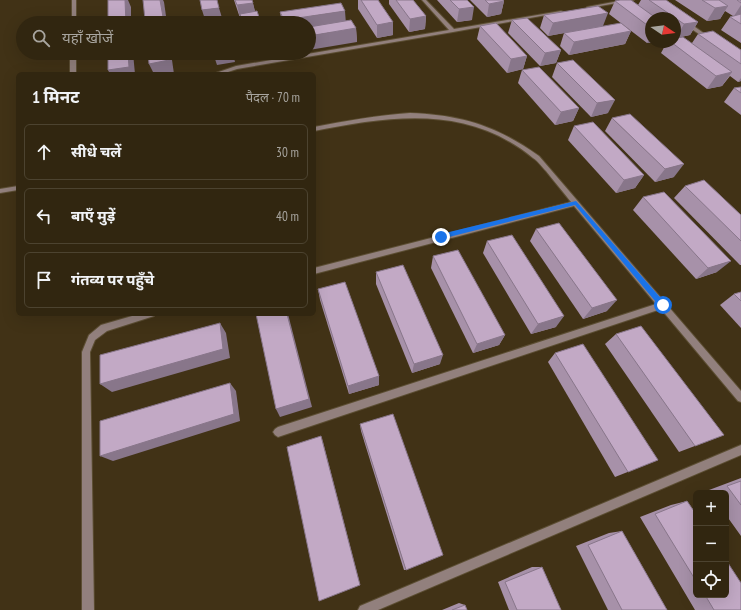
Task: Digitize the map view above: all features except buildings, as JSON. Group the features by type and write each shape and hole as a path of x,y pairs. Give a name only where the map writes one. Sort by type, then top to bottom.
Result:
{"lane":[{"path":"74,0 74,16"},
{"path":"424,0 453,31"},
{"path":"585,8 632,0"},
{"path":"316,54 570,11"},
{"path":"681,21 717,44"},
{"path":"73,60 73,72"},
{"path":"223,72 236,68 283,60"},
{"path":"316,129 396,115 437,115 472,123 505,136 537,157 741,398"},
{"path":"0,191 16,188"},
{"path":"316,270 576,203"},
{"path":"278,432 663,305"},
{"path":"88,610 86,352 92,338 104,328 144,316"},
{"path":"364,610 741,450"}],"route":[{"path":"441,237 576,203 663,305"}]}
